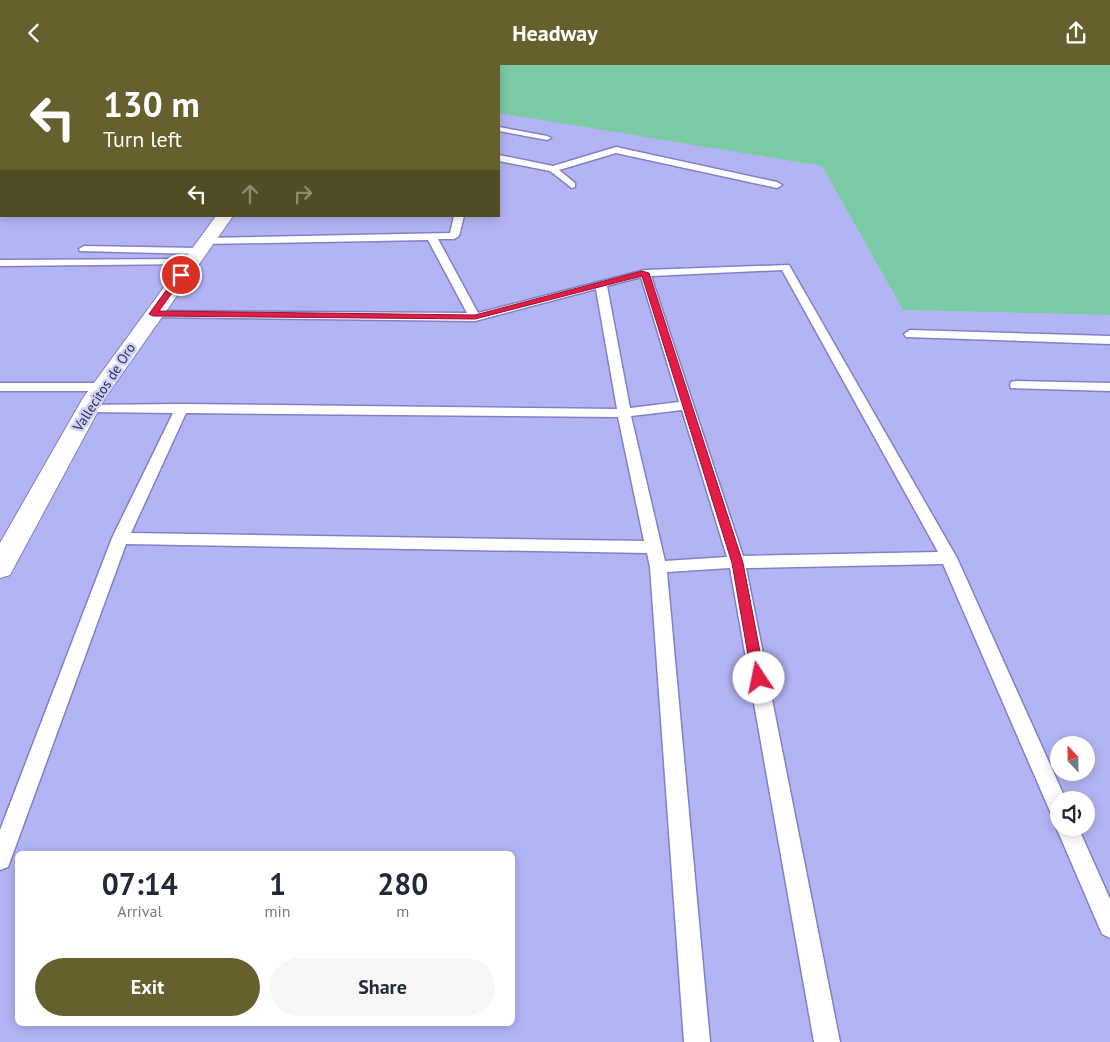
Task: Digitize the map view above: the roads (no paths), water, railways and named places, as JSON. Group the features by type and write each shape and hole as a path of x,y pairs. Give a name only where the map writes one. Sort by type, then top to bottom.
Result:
{"street":[{"name":"Vallecitos de Oro","path":"0,568 101,387 224,217"}],"lane":[{"path":"500,129 547,138"},
{"path":"500,159 552,169 616,150 778,185"},
{"path":"552,169 572,185"},
{"path":"0,263 454,236 459,217"},
{"path":"432,237 475,317"},
{"path":"84,249 198,251"},
{"path":"153,314 475,317 645,273 785,267 948,558 1051,791"},
{"path":"645,273 737,563 828,1042"},
{"path":"601,284 624,413 658,567 697,1042"},
{"path":"910,334 1110,340"},
{"path":"1016,385 1110,387"},
{"path":"0,387 101,387"},
{"path":"88,408 624,413 687,405"},
{"path":"0,859 120,538 182,408"},
{"path":"120,538 653,547"},
{"path":"658,567 737,563 948,558"},
{"path":"1071,836 1110,926"}]}
